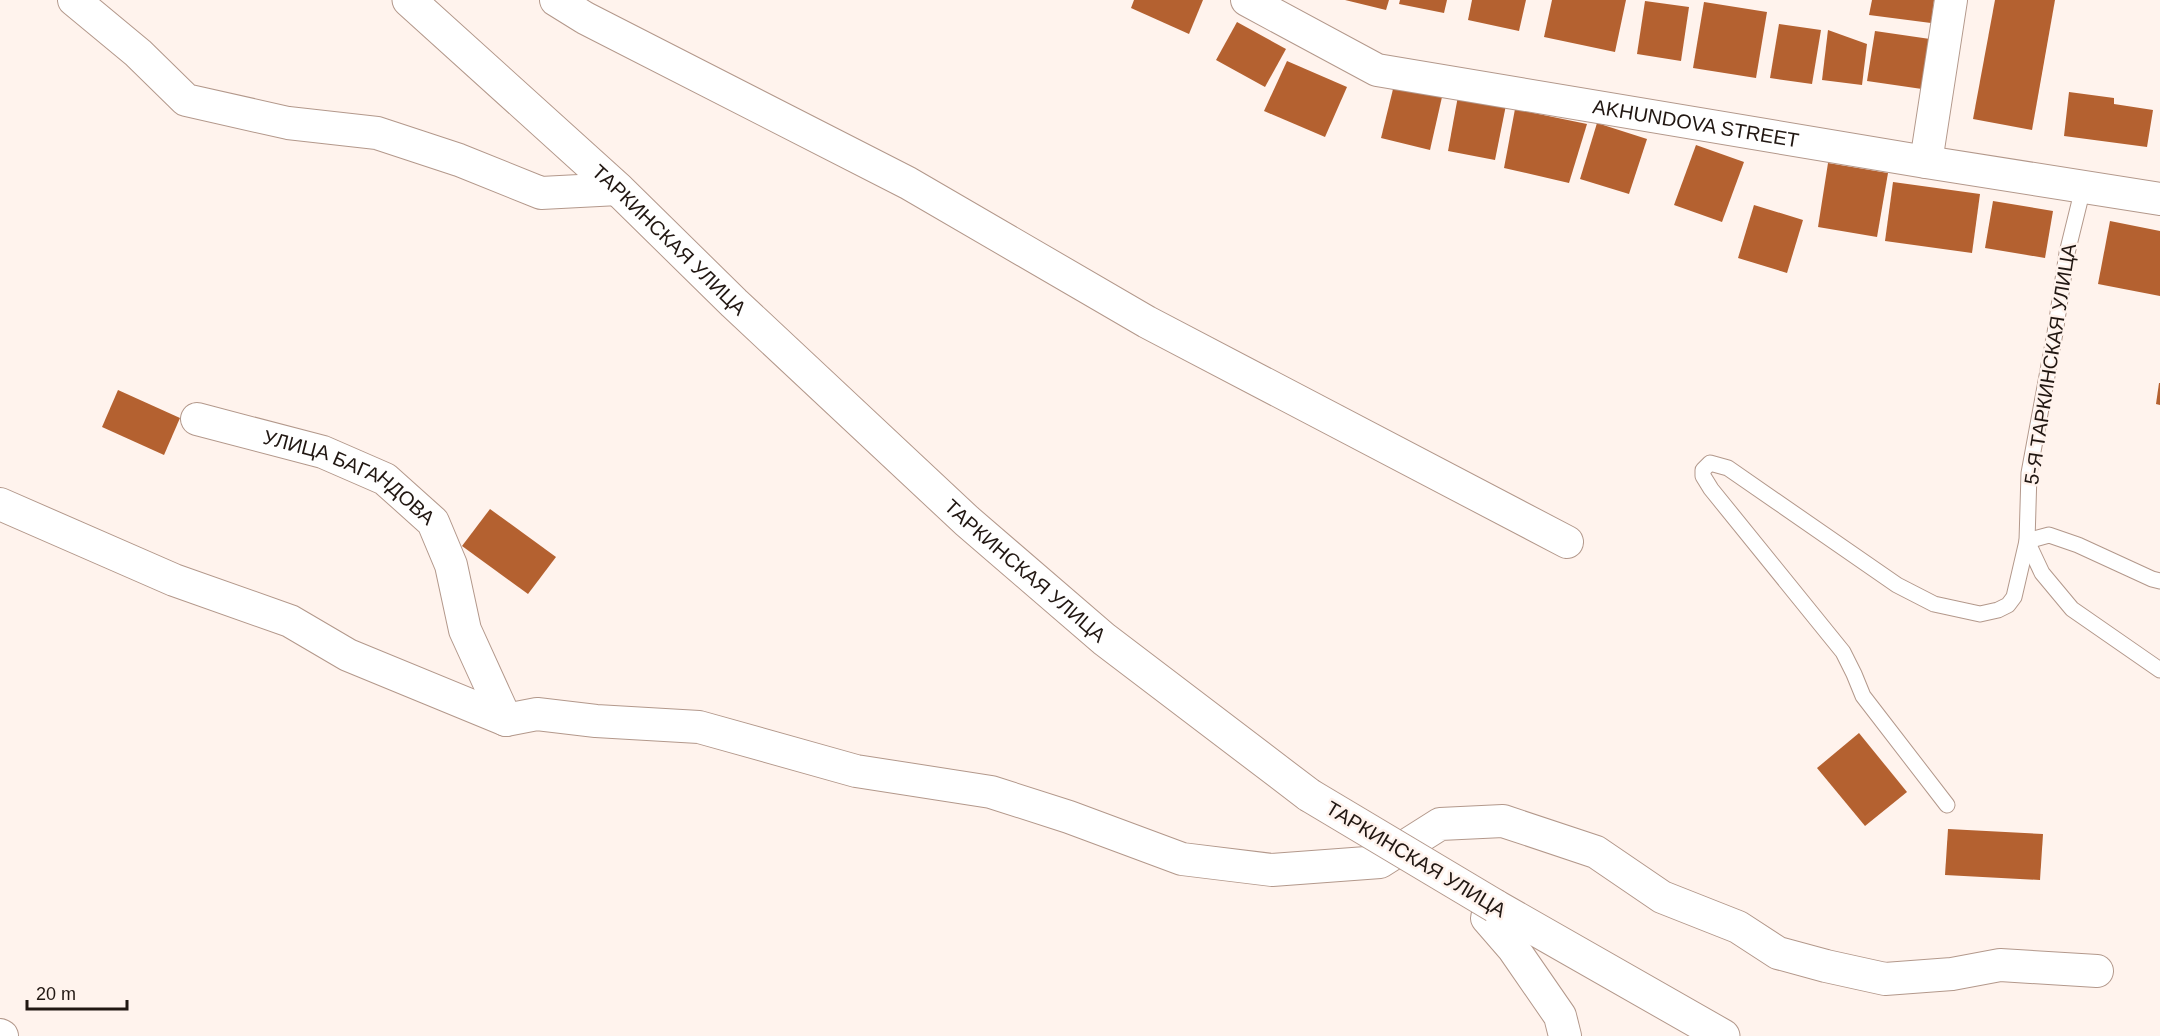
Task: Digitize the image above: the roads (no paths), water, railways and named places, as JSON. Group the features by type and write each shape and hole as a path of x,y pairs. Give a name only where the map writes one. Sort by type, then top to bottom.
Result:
{"street":[{"path":"74,0 138,53 186,100 288,123 377,133 459,160 541,193 618,189"},
{"name":"ТАРКИНСКАЯ УЛИЦА","path":"409,0 618,189 734,303 967,521 1104,639 1309,795 1495,906 1723,1036"},
{"path":"556,0 585,18 908,183 1147,322 1567,542"},
{"name":"AKHUNDOVA STREET","path":"1247,0 1377,70 2160,199"},
{"path":"1926,162 1951,0"},
{"name":"УЛИЦА БАГАНДОВА","path":"197,419 323,452 344,461 385,479 433,522 451,565 465,630 506,720"},
{"path":"1,501 174,580 290,621 348,655 506,720 537,714 596,721 699,727 856,771 991,792 1069,817 1182,859 1272,870 1380,862 1440,824 1503,822 1596,852 1662,897 1738,927 1778,953 1826,966 1885,979 1952,974 2000,965 2097,971"},
{"path":"1495,906 1487,918 1513,948 1560,1016 1565,1036"}],"lane":[{"name":"5-Я ТАРКИНСКАЯ УЛИЦА","path":"1947,805 1863,696 1843,652 1711,489 1702,470 1710,463 1728,468 1897,585 1934,604 1980,614 2008,605 2014,597 2027,541 2029,473 2067,253 2083,188"},
{"path":"2027,541 2049,535 2078,545 2160,581"},
{"name":"5-Я ТАРКИНСКАЯ УЛИЦА","path":"2027,541 2042,573 2072,609 2160,670"}]}
